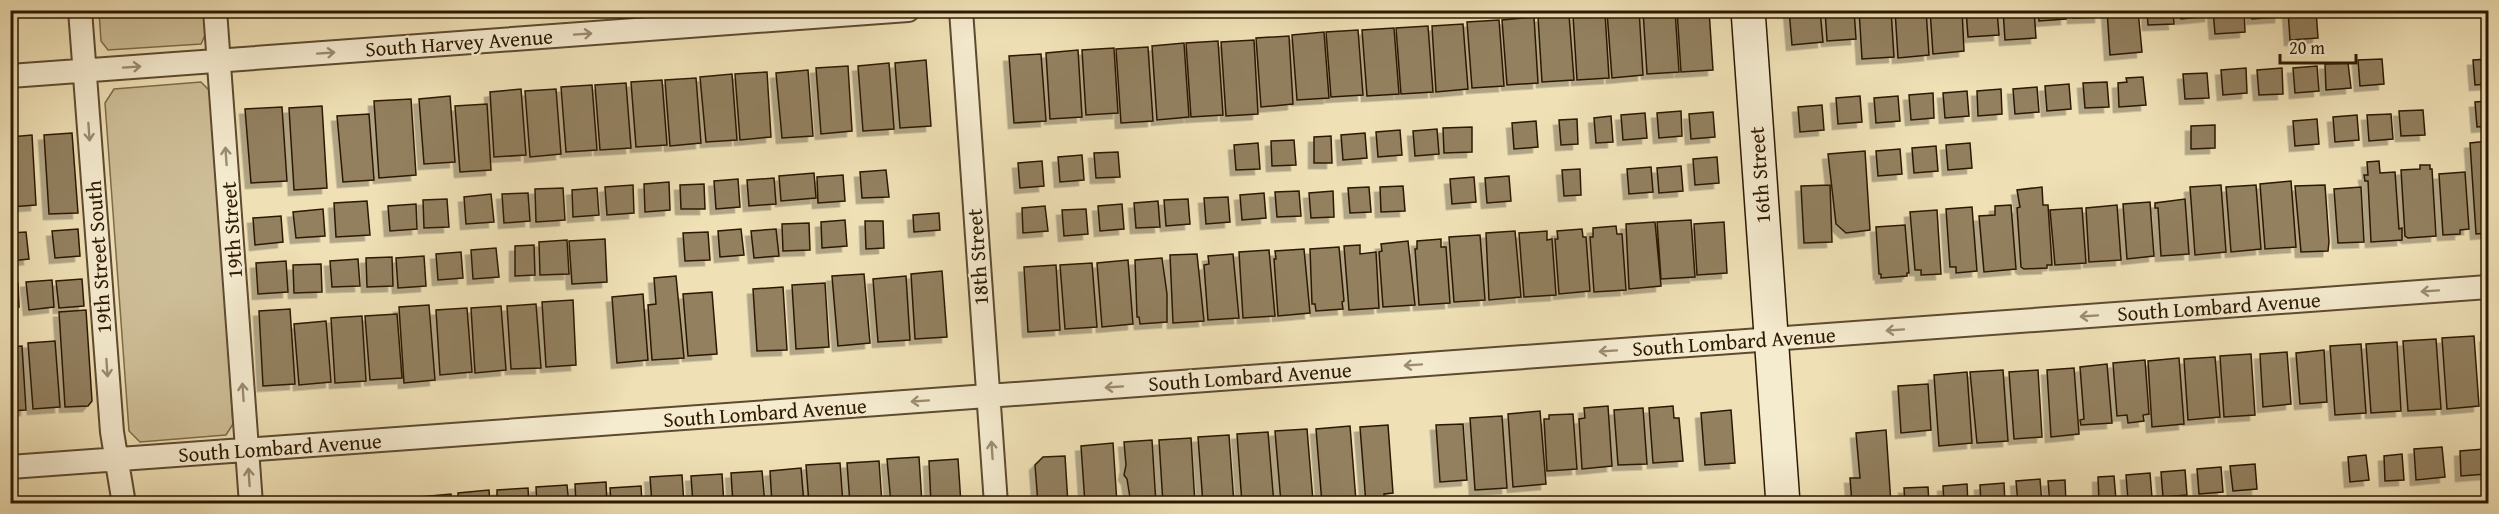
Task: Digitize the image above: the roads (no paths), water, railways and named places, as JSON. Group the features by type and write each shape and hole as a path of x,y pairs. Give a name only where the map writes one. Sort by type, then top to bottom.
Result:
{"street":[{"name":"19th Street South","path":"81,10 111,418 124,504"},
{"name":"19th Street","path":"215,10 251,504"},
{"name":"South Harvey Avenue","path":"10,76 908,10"},
{"name":"18th Street","path":"961,10 996,504"},
{"name":"16th Street","path":"1748,10 1783,504"},
{"name":"South Lombard Avenue","path":"10,467 2488,287"}]}
